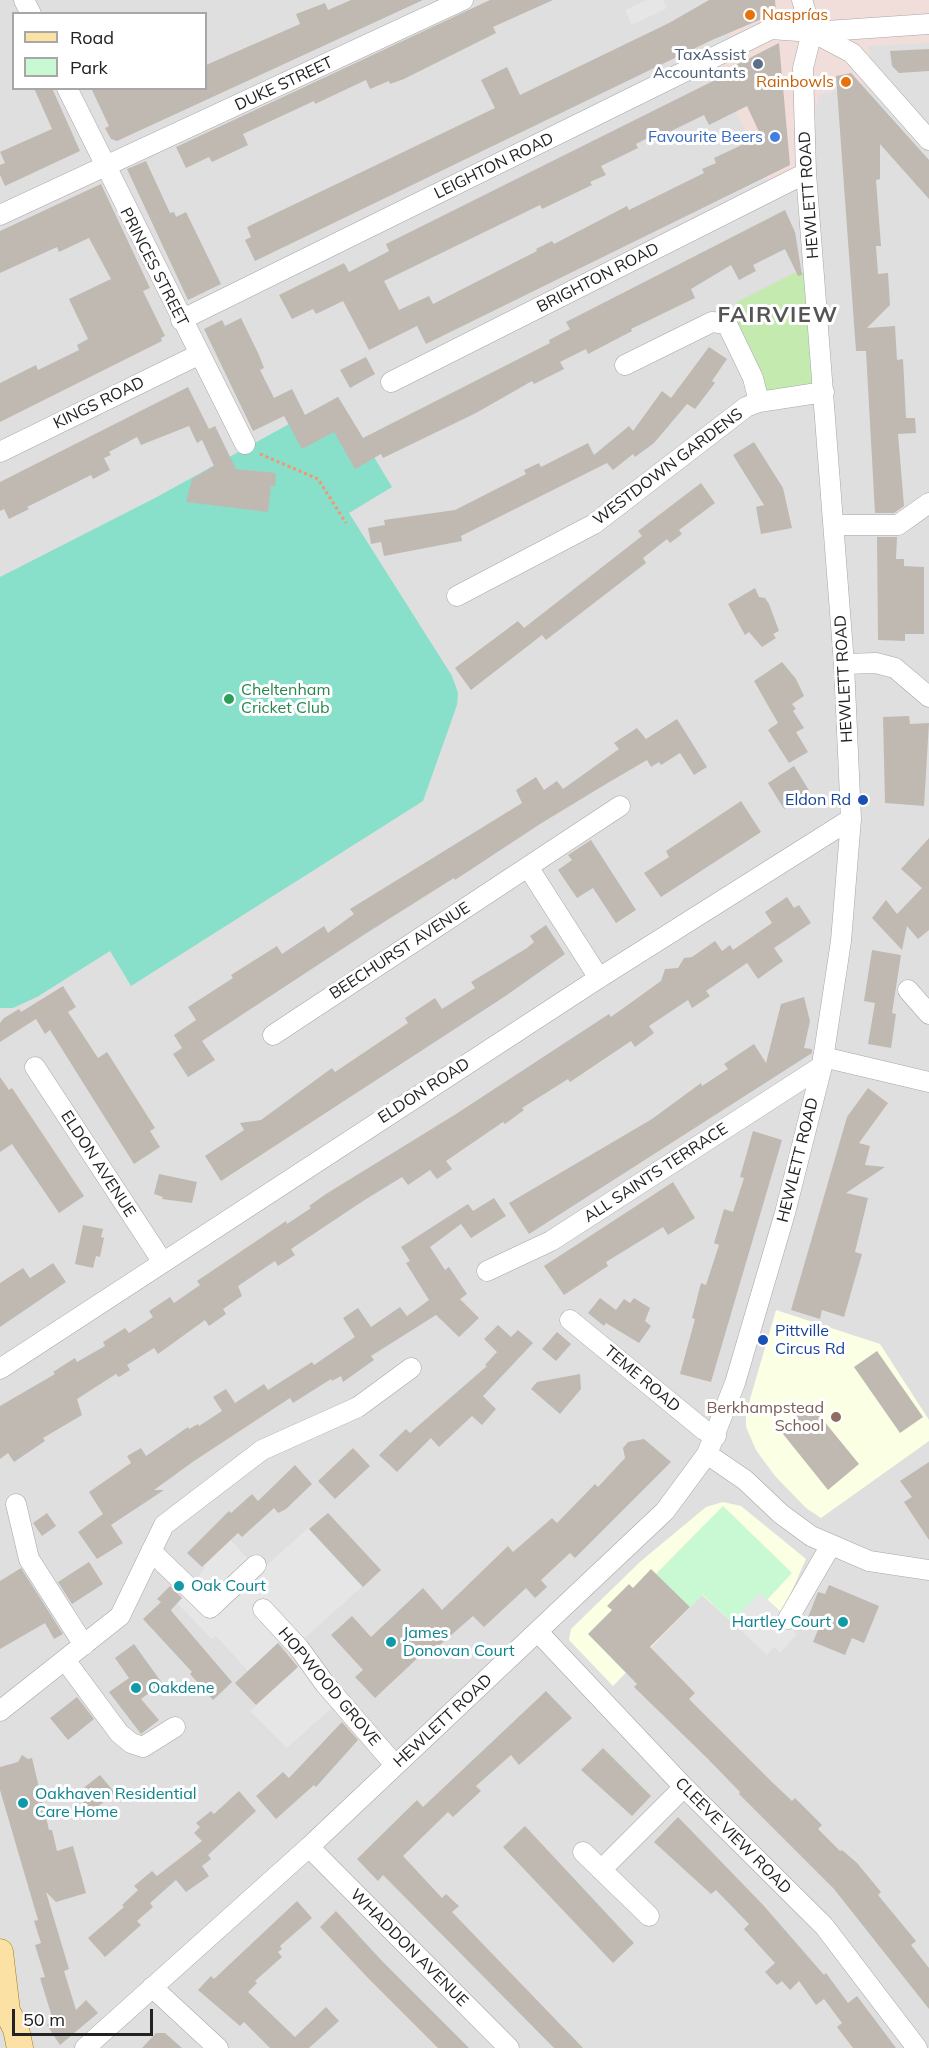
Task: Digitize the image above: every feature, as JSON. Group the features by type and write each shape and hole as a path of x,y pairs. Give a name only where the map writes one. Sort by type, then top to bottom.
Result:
{"main road":[{"path":"0,1952 7,2011 16,2029 20,2048"},
{"path":"0,2048 0,2030 7,2011"}],"street":[{"name":"DUKE STREET","path":"0,214 104,168 463,0"},
{"path":"801,0 812,32 852,53 929,140"},
{"name":"LEIGHTON ROAD","path":"181,320 771,29 812,32 929,24"},
{"name":"HEWLETT ROAD","path":"85,2048 309,1847 665,1512 707,1454 716,1436 735,1383 772,1261 823,1062 841,941 850,819 844,664 806,173 803,68 812,32"},
{"name":"PRINCES STREET","path":"67,90 198,355 245,444"},
{"name":"BRIGHTON ROAD","path":"391,382 806,173"},
{"path":"625,365 712,322 728,324 753,378 759,402"},
{"name":"KINGS ROAD","path":"0,452 198,355"},
{"name":"WESTDOWN GARDENS","path":"457,596 594,524 746,407 759,402 824,392"},
{"path":"834,525 898,525 929,503"},
{"path":"844,664 876,663 896,668 929,697"},
{"name":"BEECHURST AVENUE","path":"273,1035 620,806"},
{"name":"ELDON ROAD","path":"0,1369 162,1261 599,978 850,819"},
{"path":"528,867 599,978"},
{"path":"908,990 929,1014"},
{"path":"823,1062 929,1082"},
{"name":"ALL SAINTS TERRACE","path":"487,1271 551,1241 823,1062"},
{"name":"ELDON AVENUE","path":"35,1067 162,1261"},
{"name":"TEME ROAD","path":"570,1320 704,1430 716,1436"},
{"path":"0,1711 120,1616 164,1525 262,1450 358,1407 411,1368"},
{"path":"707,1454 745,1480 781,1514 811,1536 869,1561 929,1570"},
{"path":"16,1504 29,1559 84,1645"},
{"path":"788,1619 831,1545"},
{"path":"151,1551 210,1608 256,1565"},
{"name":"HOPWOOD GROVE","path":"263,1609 299,1648 325,1684 395,1765"},
{"name":"CLEEVE VIEW ROAD","path":"538,1632 684,1787 824,1926 917,2048"},
{"path":"65,1660 119,1733 131,1743 143,1747 175,1727"},
{"path":"601,1870 684,1787"},
{"name":"WHADDON AVENUE","path":"309,1847 509,2048"},
{"path":"583,1852 649,1916"},
{"path":"152,1987 218,2048"}],"path":[{"path":"245,444 261,454 318,479 346,523"}],"shaded area":[{"path":"0,0 929,0 929,2048 0,2048"},
{"path":"647,0 663,0 667,8 632,25 625,10"},
{"path":"718,0 929,0 929,43 868,46 873,81 819,95 803,166 770,185 714,64 733,42"},
{"name":"Berkhampstead School","path":"776,1310 880,1344 929,1420 929,1441 821,1518 806,1508 775,1476 756,1450 746,1427 746,1413"},
{"path":"723,1502 741,1506 806,1559 782,1613 760,1593 732,1622 702,1595 613,1686 569,1640 571,1629 641,1561 706,1507"},
{"path":"308,1528 363,1586 292,1649 282,1639 248,1671 216,1636 212,1639 177,1603 205,1568 203,1566 230,1539 248,1559 255,1553 266,1566"},
{"path":"760,1593 793,1624 791,1628 797,1634 780,1653 774,1647 767,1655 732,1622"},
{"path":"298,1666 334,1706 287,1748 250,1711"}],"green space":[{"path":"798,271 814,276 824,392 759,402 727,324 737,302"},
{"name":"Cheltenham Cricket Club","path":"338,397 392,487 349,513 452,676 458,693 457,705 423,801 131,986 110,951 37,997 13,1008 0,1008 0,577 155,498"},
{"path":"723,1506 792,1573 767,1600 760,1593 732,1622 703,1595 690,1607 656,1574"}],"building":[{"path":"351,0 423,0 117,141 111,139 105,128 109,126 92,90 207,90 207,65 300,24 296,14 325,3 328,10"},
{"path":"490,0 553,0 493,27 496,33 404,79 390,84 389,81 370,89 366,80 315,104 314,101 243,134 248,145 212,162 209,157 186,168 176,147"},
{"path":"709,0 775,0 776,13 712,40 255,261 245,240 251,237 247,227 495,108 481,80 507,67 520,95 669,23"},
{"path":"779,43 790,165 426,344 417,326 369,350 343,301 316,314 313,309 292,319 279,295 344,263 349,272 389,251 386,244 713,81 738,68 736,65","holes":["747,106 761,136 714,158 716,163 702,169 704,173 629,210 627,206 554,244 552,241 536,249 537,251 433,304 429,296 399,310 384,281 540,205 542,209 592,185 590,182 606,175 601,166 638,148 636,144 661,131 663,135 704,115 709,125"]},
{"path":"929,49 929,71 899,73 892,66 890,51"},
{"path":"851,73 929,160 929,199 880,144 880,179 876,180 881,246 876,246 878,274 888,273 890,305 867,328 895,326 897,360 903,359 906,418 915,418 916,433 898,434 904,506 894,513 875,513 866,351 856,351 836,76"},
{"path":"35,90 53,90 80,151 5,186 0,175 0,165 5,163 0,152 52,129"},
{"path":"146,161 170,213 174,212 176,217 186,212 221,284 188,300 127,169"},
{"path":"101,184 150,288 143,291 165,336 161,338 162,341 0,422 0,383 36,365 38,370 79,350 77,345 88,339 69,299 111,279 89,238 59,252 57,247 0,273 0,231"},
{"path":"785,210 795,232 802,275 798,276 785,249 753,265 756,271 739,280 731,265 691,289 695,298 631,329 632,331 588,354 586,349 560,362 564,369 534,384 532,381 476,413 383,458 381,454 355,469 334,432 302,449 284,416 253,431 204,329 222,320 225,326 241,318 259,355 264,368 260,370 274,398 292,389 305,415 338,397 363,438 550,343 549,340 570,329 566,322"},
{"path":"709,347 727,359 712,381 715,383 695,409 687,404 654,443 635,457 633,454 613,470 607,463 461,536 462,541 384,556 381,542 371,544 368,528 385,525 384,520 455,510 526,474 524,470 539,463 541,467 588,443 594,455 629,426 633,431 662,391 671,398"},
{"path":"366,357 375,374 350,388 340,370"},
{"path":"188,387 209,429 215,426 236,469 276,473 275,486 271,486 268,512 186,502 192,479 214,466 202,440 197,443 189,426 141,445 137,437 109,452 111,455 104,458 110,470 93,479 91,475 27,507 29,509 9,519 4,509 0,511 0,482"},
{"path":"754,442 783,488 792,528 761,534 756,507 764,505 733,455"},
{"path":"701,483 715,503 679,530 682,534 670,543 667,539 643,558 646,563 546,640 542,635 471,690 455,668 518,621 524,628 642,536 638,531"},
{"path":"877,537 897,537 896,559 904,559 904,566 924,567 924,634 905,634 905,641 878,640"},
{"path":"755,588 759,597 765,598 769,604 779,631 773,634 776,638 762,647 749,632 745,635 728,604"},
{"path":"782,662 796,679 804,696 792,704 796,709 793,711 804,728 796,732 808,752 789,763 768,730 778,723 754,681"},
{"path":"909,716 910,724 929,723 924,806 885,803 883,717"},
{"path":"677,719 707,767 694,775 680,753 661,765 659,762 651,767 647,760 606,784 365,934 202,1041 215,1060 188,1077 173,1054 182,1048 174,1035 196,1020 188,1007 233,978 231,975 277,946 282,954 324,926 328,933 354,914 350,909 522,803 516,790 536,777 544,790 557,781 563,789 619,749 614,743 637,728 646,739"},
{"path":"794,766 810,792 784,809 768,783"},
{"path":"741,801 761,832 661,897 644,873 669,857 666,851"},
{"path":"929,838 929,930 918,939 907,926 902,950 872,918 886,900 897,914 922,888 901,869"},
{"path":"591,840 636,910 616,923 593,888 577,898 558,870 572,860 568,855"},
{"path":"787,897 794,908 799,905 811,923 774,948 783,961 758,979 747,963 706,991 710,996 692,1008 688,1000 649,1026 654,1033 635,1047 631,1041 570,1082 568,1079 522,1108 524,1110 505,1124 503,1122 446,1161 452,1169 437,1179 430,1170 408,1185 402,1177 363,1201 291,1249 295,1255 278,1266 275,1261 238,1286 242,1296 223,1309 226,1314 209,1326 205,1320 158,1354 154,1348 127,1365 130,1370 119,1377 116,1374 77,1399 82,1415 43,1438 45,1441 14,1462 8,1453 0,1459 0,1406 55,1374 53,1372 75,1358 77,1362 105,1346 103,1342 125,1328 129,1333 153,1317 149,1311 170,1297 174,1303 200,1285 197,1281 286,1221 287,1224 311,1208 309,1206 326,1194 456,1114 609,1014 611,1017 661,981 665,969 678,968 684,958 692,957 715,941 722,951 730,945 733,950 772,923 765,912"},
{"path":"546,925 565,954 504,997 221,1181 205,1156 244,1130 240,1123 261,1120 332,1068 335,1072 408,1023 405,1018 435,998 442,1009 475,988 471,982 527,948 534,942 530,936"},
{"path":"872,950 901,955 892,1013 896,1014 891,1048 868,1044 875,1003 864,1001"},
{"path":"63,986 76,1007 68,1012 98,1058 107,1052 155,1128 150,1131 160,1147 134,1164 50,1030 45,1034 36,1019 0,1042 0,1023 4,1018 19,1009 21,1012"},
{"path":"804,997 810,1021 804,1048 812,1049 812,1053 529,1234 509,1203 652,1119 701,1083 702,1086 728,1069 724,1064 754,1044 766,1063 781,1004"},
{"path":"0,1077 9,1090 12,1088 84,1196 59,1213 12,1144 0,1152"},
{"path":"868,1088 888,1103 859,1143 870,1146 865,1165 885,1167 846,1193 868,1198 855,1252 862,1254 844,1317 822,1310 820,1319 791,1310 847,1117"},
{"path":"753,1131 782,1140 711,1382 680,1374 695,1319 692,1318 701,1283 706,1285 719,1245 714,1243 724,1209 733,1212 744,1178 740,1177"},
{"path":"159,1174 197,1182 192,1203 162,1199 163,1197 154,1194"},
{"path":"673,1182 695,1218 668,1235 663,1227 606,1262 608,1266 564,1295 544,1266"},
{"path":"494,1198 506,1216 471,1238 461,1224 430,1247 445,1270 449,1267 467,1294 460,1299 479,1318 459,1337 436,1315 371,1356 374,1360 343,1382 341,1376 332,1381 331,1379 293,1403 290,1398 194,1461 154,1490 164,1490 111,1525 123,1543 97,1559 78,1532 103,1514 89,1492 131,1463 127,1456 141,1448 146,1456 188,1427 189,1429 198,1424 199,1426 222,1411 213,1397 226,1389 235,1403 264,1384 268,1390 312,1362 314,1365 355,1337 343,1318 358,1308 371,1327 400,1307 407,1316 429,1300 406,1263 410,1261 401,1247 468,1204 473,1211"},
{"path":"83,1225 103,1229 101,1237 104,1238 100,1257 96,1256 93,1268 75,1264"},
{"path":"53,1263 66,1282 0,1327 0,1283 23,1268 30,1278"},
{"path":"600,1298 616,1310 624,1299 630,1303 634,1298 650,1308 645,1321 651,1326 639,1343 606,1323 604,1326 588,1313"},
{"path":"498,1325 511,1337 518,1330 533,1343 483,1396 496,1409 482,1425 472,1416 439,1447 431,1438 397,1472 379,1455 406,1429 410,1433 487,1366 485,1365 497,1352 484,1339"},
{"path":"557,1332 571,1344 556,1361 542,1349"},
{"path":"877,1351 923,1417 900,1433 854,1367"},
{"path":"580,1374 581,1389 560,1414 531,1389 537,1382"},
{"path":"810,1404 859,1464 828,1490 779,1429"},
{"path":"644,1439 671,1462 575,1558 570,1553 541,1580 547,1587 535,1598 526,1588 484,1627 473,1616 426,1657 423,1653 375,1698 355,1677 363,1670 331,1635 352,1616 371,1637 423,1588 442,1610 508,1546 513,1552 552,1518 557,1523 595,1484 598,1487 625,1458 623,1448 628,1442"},
{"path":"353,1448 370,1466 335,1499 318,1481"},
{"path":"929,1462 929,1540 904,1502 912,1497 900,1481"},
{"path":"295,1465 312,1484 286,1509 278,1513 274,1508 242,1537 238,1533 202,1567 187,1553 229,1511 231,1513 252,1494 258,1501"},
{"path":"47,1513 56,1526 42,1536 33,1523"},
{"path":"328,1513 381,1570 363,1587 309,1529"},
{"path":"89,1562 103,1584 72,1604 58,1582"},
{"path":"21,1568 63,1634 54,1639 45,1623 0,1649 0,1581"},
{"path":"651,1569 690,1607 650,1647 695,1693 689,1699 792,1801 795,1798 822,1825 818,1829 840,1851 842,1850 857,1863 881,1892 878,1895 916,1941 911,1945 929,1968 929,2009 834,1889 739,1794 740,1792 708,1759 634,1687 637,1684 588,1634 612,1610 607,1606 629,1584 633,1588"},
{"name":"Hartley Court","path":"829,1585 879,1606 864,1643 852,1638 845,1655 813,1642 820,1625 807,1620 818,1592 825,1594"},
{"path":"170,1586 182,1598 171,1610 232,1682 213,1700 190,1674 192,1672 143,1619 161,1602 157,1599"},
{"path":"278,1643 298,1667 256,1705 235,1683"},
{"name":"Oakdene","path":"134,1644 162,1683 141,1699 159,1720 141,1734 109,1692 129,1678 115,1658"},
{"path":"546,1691 572,1718 519,1765 511,1755 476,1786 481,1791 453,1817 448,1812 403,1856 442,1898 446,1894 459,1906 452,1912 583,2048 554,2048 383,1875 378,1881 357,1859 417,1800 423,1807"},
{"path":"77,1697 94,1719 68,1740 50,1718"},
{"path":"342,1722 358,1740 316,1787 314,1785 276,1819 256,1796 283,1772 289,1778"},
{"path":"603,1748 651,1796 632,1816 581,1770"},
{"path":"22,1755 28,1759 32,1758 49,1830 52,1830 57,1851 73,1846 86,1893 56,1902 46,1892 69,1969 64,1971 76,2010 86,2000 98,2013 60,2045 47,2025 53,2020 40,1978 45,1977 35,1945 41,1943 34,1921 38,1920 0,1790 0,1767 18,1762"},
{"path":"100,1775 115,1793 91,1812 76,1794"},
{"path":"239,1791 256,1811 208,1855 211,1859 202,1866 209,1876 186,1892 176,1880 150,1903 153,1907 137,1921 141,1925 105,1957 88,1938 124,1907 122,1905 138,1890 134,1886 152,1871 157,1876 202,1841 194,1833 200,1827 196,1823 211,1811 214,1814"},
{"path":"678,1817 764,1906 824,1975 826,1973 848,2003 857,1996 896,2048 853,2048 837,2027 842,2023 824,1999 816,2005 799,1981 790,1990 782,1981 777,1985 765,1972 775,1963 744,1929 749,1924 716,1890 711,1894 654,1842"},
{"path":"525,1826 634,1943 613,1963 503,1847"},
{"path":"297,1901 312,1918 280,1946 282,1949 278,1952 282,1957 255,1981 257,1983 248,1992 295,2037 326,2007 339,2021 309,2048 270,2048 244,2022 240,2026 198,1990 211,1976 214,1979"},
{"path":"336,1911 382,1961 469,2048 438,2048 368,1978 320,1927"},
{"path":"156,2033 165,2033 182,2048 142,2048"}],"place":[{"name":"Nasprías","path":"750,15"},
{"name":"TaxAssist Accountants","path":"758,64"},
{"name":"Rainbowls","path":"846,82"},
{"name":"Favourite Beers","path":"775,137"},
{"name":"Cheltenham Cricket Club","path":"229,699"},
{"name":"Eldon Rd","path":"863,800"},
{"name":"Pittville Circus Rd","path":"763,1340"},
{"name":"Berkhampstead School","path":"836,1417"},
{"name":"Oak Court","path":"179,1586"},
{"name":"Hartley Court","path":"843,1622"},
{"name":"James Donovan Court","path":"391,1642"},
{"name":"Oakdene","path":"136,1688"},
{"name":"Oakhaven Residential Care Home","path":"23,1803"}],"district":[{"name":"FAIRVIEW","path":"778,315"}]}
